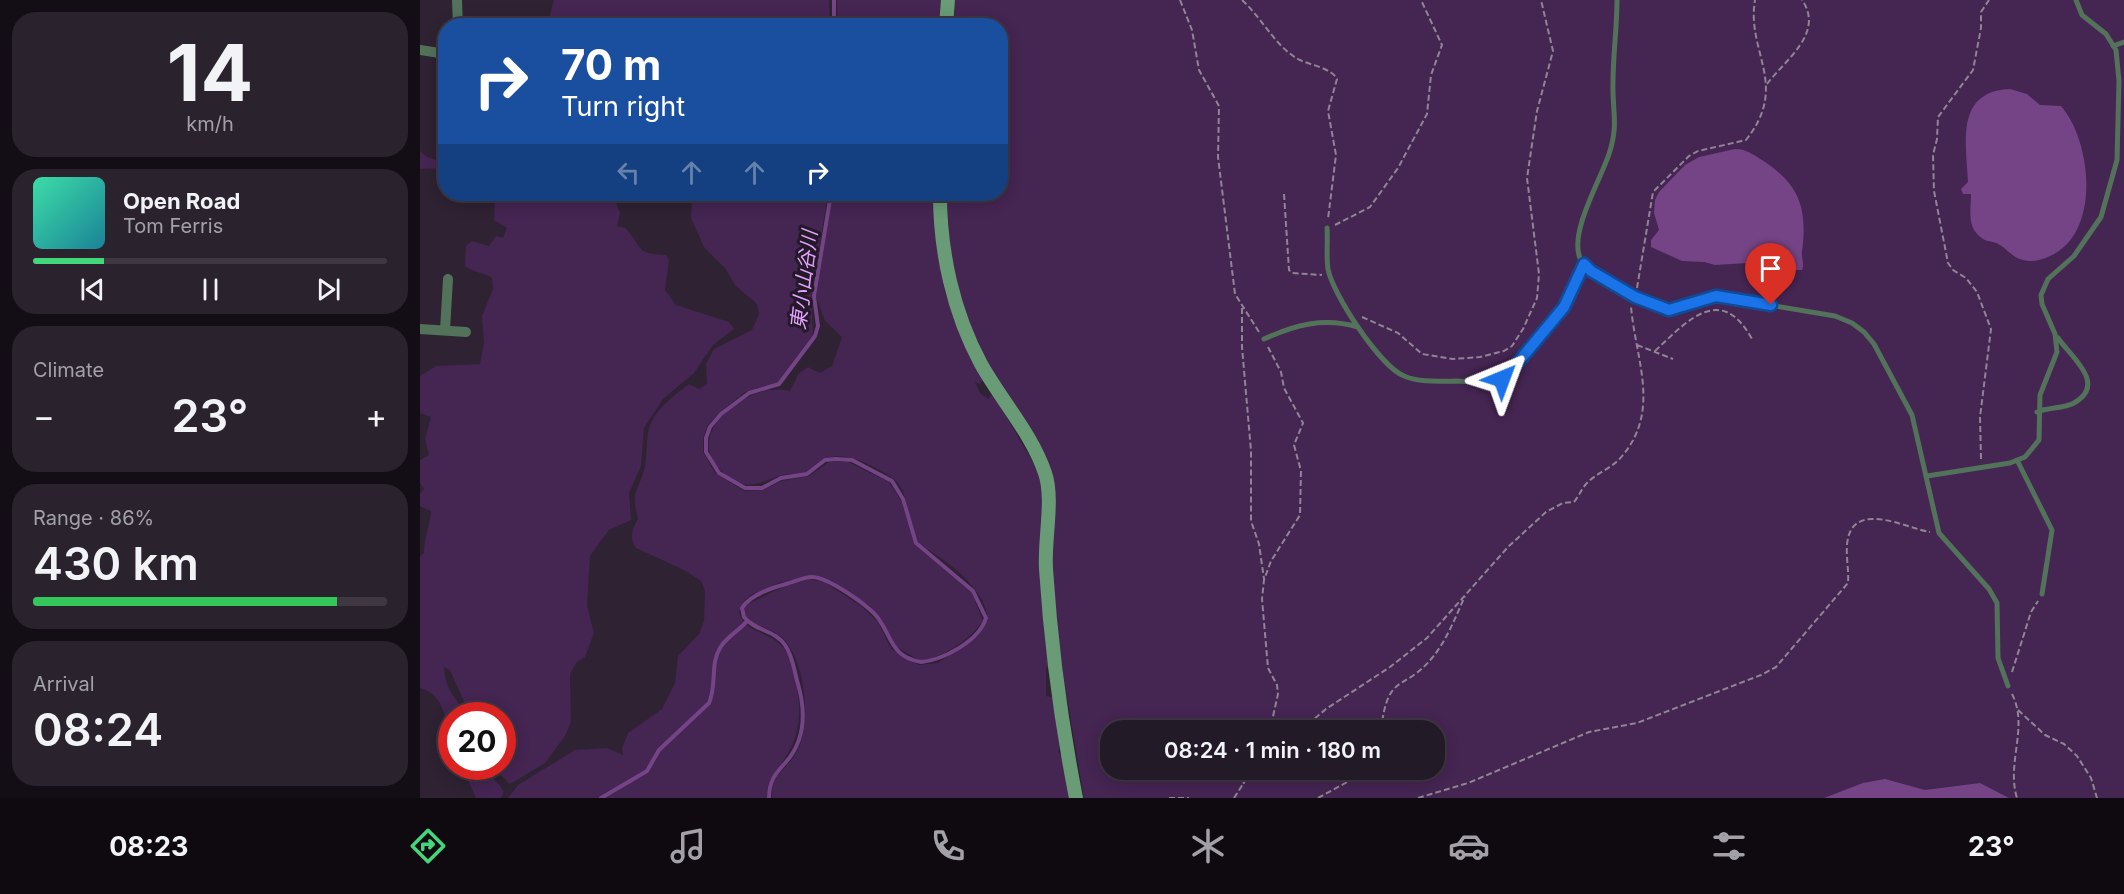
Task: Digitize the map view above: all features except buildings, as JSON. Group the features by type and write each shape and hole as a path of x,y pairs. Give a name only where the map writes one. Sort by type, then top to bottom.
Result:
{"street":[{"path":"457,0 458,18"},
{"path":"947,18 948,0"},
{"path":"420,50 438,53"},
{"path":"940,201 944,256 957,311 981,363 1032,447 1045,474 1048,488 1045,553 1050,620 1064,737 1076,798"},
{"path":"445,330 448,279"},
{"path":"420,328 466,332"}],"lane":[{"path":"1617,0 1613,82 1616,119 1608,156 1591,192 1578,245 1584,264 1591,271 1632,296 1669,310 1707,297 1728,297 1835,316 1852,323 1874,344 1912,415 1939,533 1989,589 1997,603 1998,658 2008,686"},
{"path":"2037,412 2073,404 2086,390 2088,382 2084,370 2055,334 2042,304 2041,295 2048,279 2074,256 2101,217 2117,160 2118,75 2113,45 2106,34 2082,15 2076,0"},
{"path":"2113,45 2124,42"},
{"path":"2118,75 2124,70"},
{"path":"1327,228 1330,275 1349,313 1390,365 1407,377 1488,382 1502,379 1564,307 1584,264"},
{"path":"1264,339 1296,326 1321,322 1358,327"},
{"path":"1927,476 2017,460 2032,451 2038,440 2037,412 2040,395 2057,352 2055,334"},
{"path":"2017,460 2052,530 2042,594"}],"path":[{"path":"1180,0 1192,30 1201,75 1219,106 1218,157 1236,294 1281,372 1284,388 1302,423 1294,445 1301,471 1300,515 1271,561 1264,580"},
{"path":"1242,0 1283,47 1296,58 1335,75 1337,79 1328,111 1336,155 1327,228"},
{"path":"1327,228 1370,207 1398,168 1408,145 1427,114 1431,75 1442,47 1421,0"},
{"path":"1349,313 1384,325 1422,354 1453,359 1480,357 1504,351 1512,346 1523,328 1537,298 1539,274 1527,178 1537,111 1553,51 1540,0"},
{"path":"1313,720 1410,652 1438,626 1468,590 1521,534 1556,506 1574,502 1589,481 1613,466 1630,447 1643,418 1645,402 1643,368 1637,345 1632,296 1653,192 1689,156 1698,151 1746,140 1766,100 1767,84 1756,25 1755,0"},
{"path":"1767,84 1807,36 1810,15 1802,0"},
{"path":"1982,467 1980,417 1991,329 1972,285 1948,263 1934,191 1933,167 1938,117 1973,70 1981,12 1989,0"},
{"path":"1284,194 1289,270 1292,273 1330,275"},
{"path":"1242,308 1242,339 1251,440 1251,520 1259,544 1264,580 1262,599 1268,668 1278,689 1272,720"},
{"path":"1655,351 1687,321 1710,310 1733,315 1740,320 1752,339"},
{"path":"1637,345 1673,359"},
{"path":"1418,798 1467,783 1588,732 1637,723 1761,675 1776,667 1848,583 1847,545 1859,523 1870,518 1886,519 1914,529 1939,533"},
{"path":"1383,720 1388,697 1400,681 1432,659 1468,590"},
{"path":"2042,594 2031,612 2008,686 2018,711 2045,735 2064,744 2077,756 2091,778 2097,798"},
{"path":"2017,798 2012,777 2018,711"},
{"path":"1243,780 1244,784"},
{"path":"1234,798 1246,780"},
{"path":"1318,798 1351,780"},
{"path":"1169,798 1189,798"}],"shaded area":[{"path":"554,0 829,0 830,18 549,18"},
{"path":"837,0 943,0 942,18 838,18"},
{"path":"955,0 2124,0 2124,798 1084,798 1059,650 1051,572 1053,479 980,349 961,302 950,255 947,201 1008,201 1008,18 954,18"},
{"path":"2010,89 2027,94 2040,105 2061,106 2071,121 2079,140 2084,161 2085,205 2079,225 2069,242 2054,254 2035,261 2019,259 1998,244 1978,235 1971,219 1971,194 1963,194 1961,189 1968,182 1966,136 1972,109 1980,99 1992,92"},
{"path":"1735,149 1748,152 1768,164 1788,182 1795,192 1800,202 1804,225 1802,270 1766,270 1748,263 1715,265 1682,261 1651,247 1651,240 1659,230 1654,213 1655,200 1659,192 1685,165 1699,157"},
{"path":"420,151 427,157 438,161 438,168 420,169"},
{"path":"495,201 616,201 620,213 617,226 625,228 644,251 666,255 669,260 665,290 676,305 729,322 734,329 713,345 694,373 663,399 644,428 641,466 629,493 631,520 609,530 590,556 587,606 594,633 585,657 577,662 570,674 571,722 565,736 545,763 510,784 506,780 516,780 516,702 464,702 450,670 444,667 448,687 458,702 439,702 429,691 420,688 420,556 424,553 431,511 420,506 420,494 424,489 420,483 420,460 429,455 425,439 431,417 420,413 420,376 436,366 480,364 484,343 482,316 493,289 492,278 465,266 466,246 472,241 489,246 496,236 503,238 507,228 494,220"},
{"path":"692,201 827,201 811,297 813,335 778,382 745,392 708,425 703,438 703,452 715,473 744,491 763,490 782,481 809,476 829,462 848,462 889,482 901,501 915,545 972,593 983,621 955,647 938,656 920,661 892,644 883,621 870,606 832,581 816,575 779,583 751,595 744,601 739,612 748,626 779,643 785,650 794,672 798,697 796,735 792,746 770,781 767,798 508,798 518,785 575,750 607,748 623,755 622,748 628,733 662,709 675,683 678,656 699,634 704,621 705,590 701,581 684,570 636,548 632,538 638,519 635,496 643,475 648,433 653,418 664,405 689,384 699,389 707,384 706,364 714,349 752,330 759,314 757,304 735,285 725,268 704,247 691,218"},
{"path":"832,201 935,201 943,283 954,317 984,379 979,384 975,382 980,393 989,399 990,395 995,397 1038,471 1042,493 1041,552 1049,666 1046,668 1046,696 1052,697 1054,701 1061,743 1058,752 1063,757 1071,798 772,798 773,784 795,755 801,743 804,728 804,694 797,661 790,648 778,634 746,617 744,608 748,604 781,588 809,579 824,582 861,606 878,622 891,649 919,665 938,663 973,639 988,619 982,600 969,582 952,566 920,544 912,529 901,488 896,481 880,470 853,458 839,456 824,460 807,472 783,475 749,485 729,477 714,462 709,446 712,430 722,416 737,403 754,394 772,390 790,391 799,373 808,367 820,373 832,366 842,337 825,321 816,296"},
{"path":"1885,779 1925,790 1980,783 2009,798 1824,798 1863,783"},
{"path":"468,780 495,780 504,792 501,798 476,798"}],"waterway":[{"name":"東小山谷川","path":"834,0 834,18"},
{"name":"東小山谷川","path":"769,798 773,778 793,753 801,735 803,715 801,694 788,649 776,636 744,617 742,608 750,599 768,590 802,579 819,578 848,593 866,607 878,618 898,651 904,656 921,662 939,658 968,642 986,618 973,591 916,543 903,499 892,481 852,460 836,459 825,460 807,474 781,478 762,488 745,488 719,473 706,452 706,438 710,427 721,414 749,393 779,384 815,336 818,326 814,296 830,201"},
{"path":"601,798 647,771 659,750 709,703 717,654 726,641 747,621"}],"route":[{"path":"1502,379 1564,307 1584,264 1591,271 1635,297 1669,310 1678,309 1701,298 1716,296 1771,305"}]}
